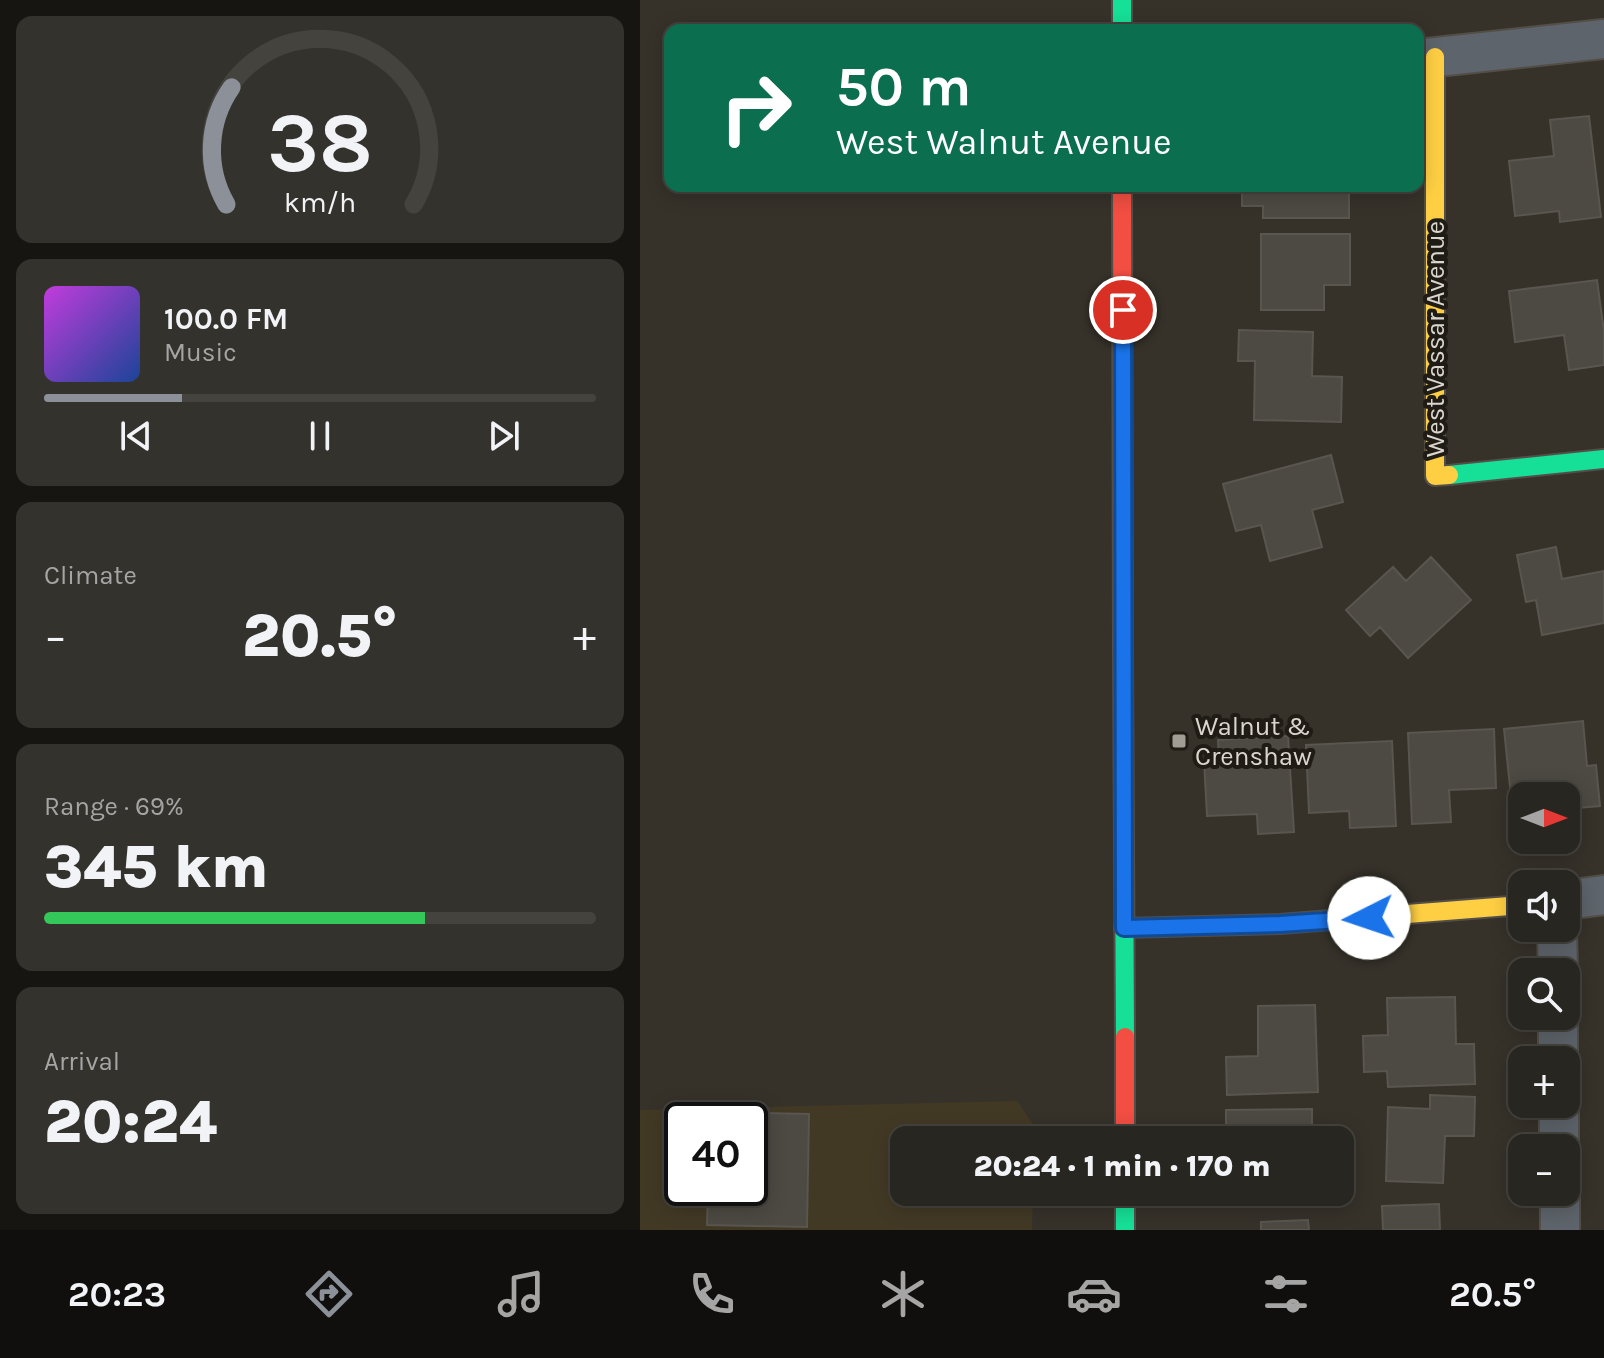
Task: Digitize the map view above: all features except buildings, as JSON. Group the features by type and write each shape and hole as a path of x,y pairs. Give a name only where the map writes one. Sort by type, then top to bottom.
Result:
{"main road":[{"path":"1122,0 1122,24"},
{"name":"West Vassar Avenue","path":"1426,58 1435,476 1604,459"},
{"path":"1122,192 1125,1126"},
{"path":"1124,928 1280,924 1508,906"},
{"path":"1125,1206 1125,1230"}],"street":[{"path":"1426,58 1604,39"},
{"path":"1580,898 1604,895"},
{"path":"1560,1206 1560,1230"}],"shaded area":[{"path":"1017,1101 1033,1124 890,1126 890,1206 1033,1206 1032,1230 640,1230 640,1110 664,1109 664,1206 768,1206 768,1107"}],"traffic: fast":[{"path":"1122,0 1122,24"},
{"path":"1449,475 1604,459"},
{"path":"1123,654 1125,1037"},
{"path":"1125,1206 1125,1230"}],"traffic: slow":[{"path":"1435,57 1435,476 1449,475"},
{"path":"1124,928 1280,924 1508,906"}],"traffic: jam":[{"path":"1122,192 1123,654"},
{"path":"1125,1037 1125,1126"}],"place":[{"name":"Walnut & Crenshaw","path":"1179,741"}],"route":[{"path":"1123,310 1124,928 1369,918"}]}
